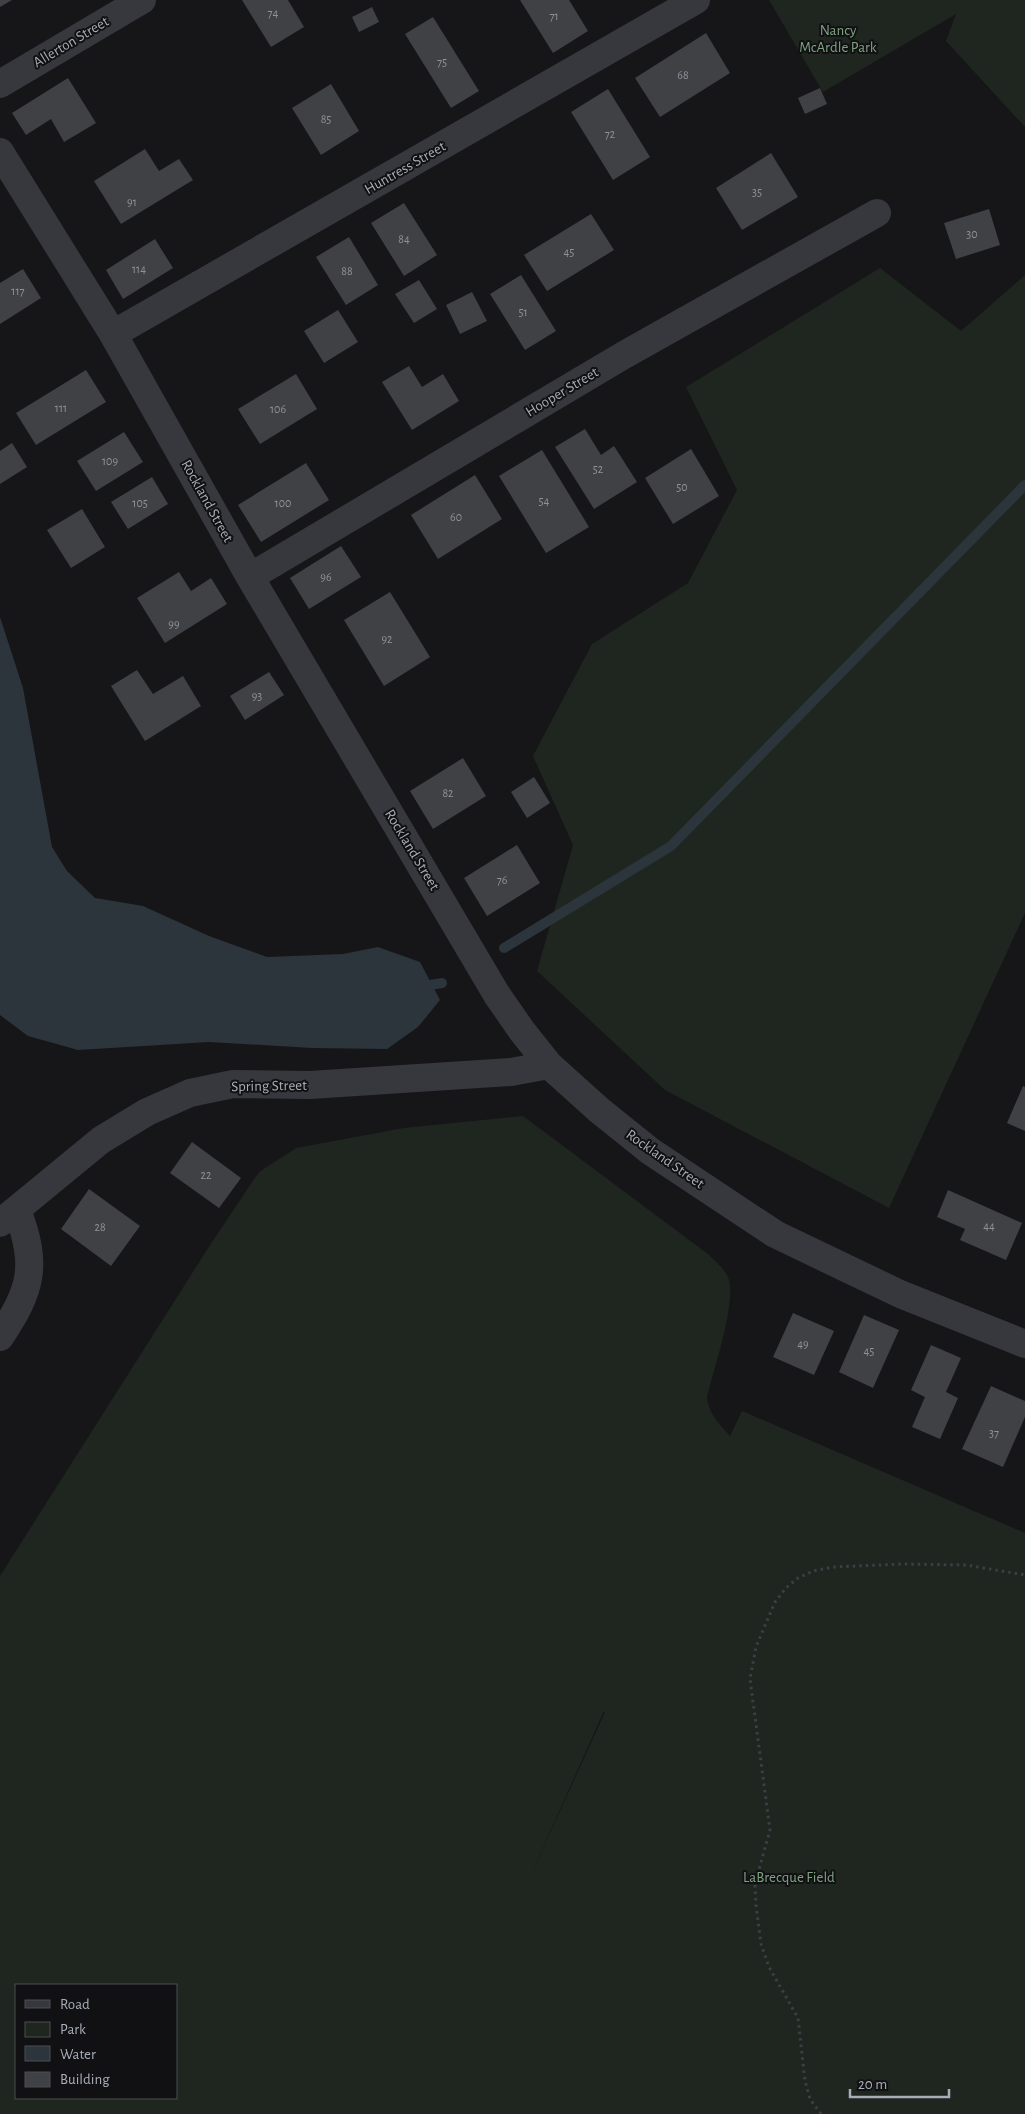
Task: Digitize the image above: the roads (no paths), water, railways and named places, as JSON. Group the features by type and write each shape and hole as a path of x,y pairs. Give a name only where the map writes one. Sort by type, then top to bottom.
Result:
{"street":[{"name":"Allerton Street","path":"0,84 142,0"},
{"name":"Huntress Street","path":"113,334 696,0"},
{"name":"Rockland Street","path":"0,152 113,334 250,577 497,994 522,1031 549,1065 650,1152 775,1234 900,1294 1025,1344"},
{"name":"Hooper Street","path":"250,577 624,355 877,213"},
{"name":"Spring Street","path":"9,1217 55,1176 101,1140 147,1112 190,1093 233,1084 310,1085 511,1072 549,1065"},
{"path":"0,1337 13,1318 29,1280 30,1258 27,1236 9,1217"}],"water":[{"path":"0,617 23,688 52,847 67,871 95,898 143,906 209,936 267,957 343,954 378,947 420,962 440,1000 418,1027 387,1049 312,1048 209,1042 78,1050 28,1036 0,1015"}],"waterway":[{"path":"504,948 671,846 1025,485"},
{"path":"418,987 442,983"}],"park label":[{"name":"Nancy McArdle Park","path":"838,38"},
{"name":"LaBrecque Field","path":"789,1877"}]}
